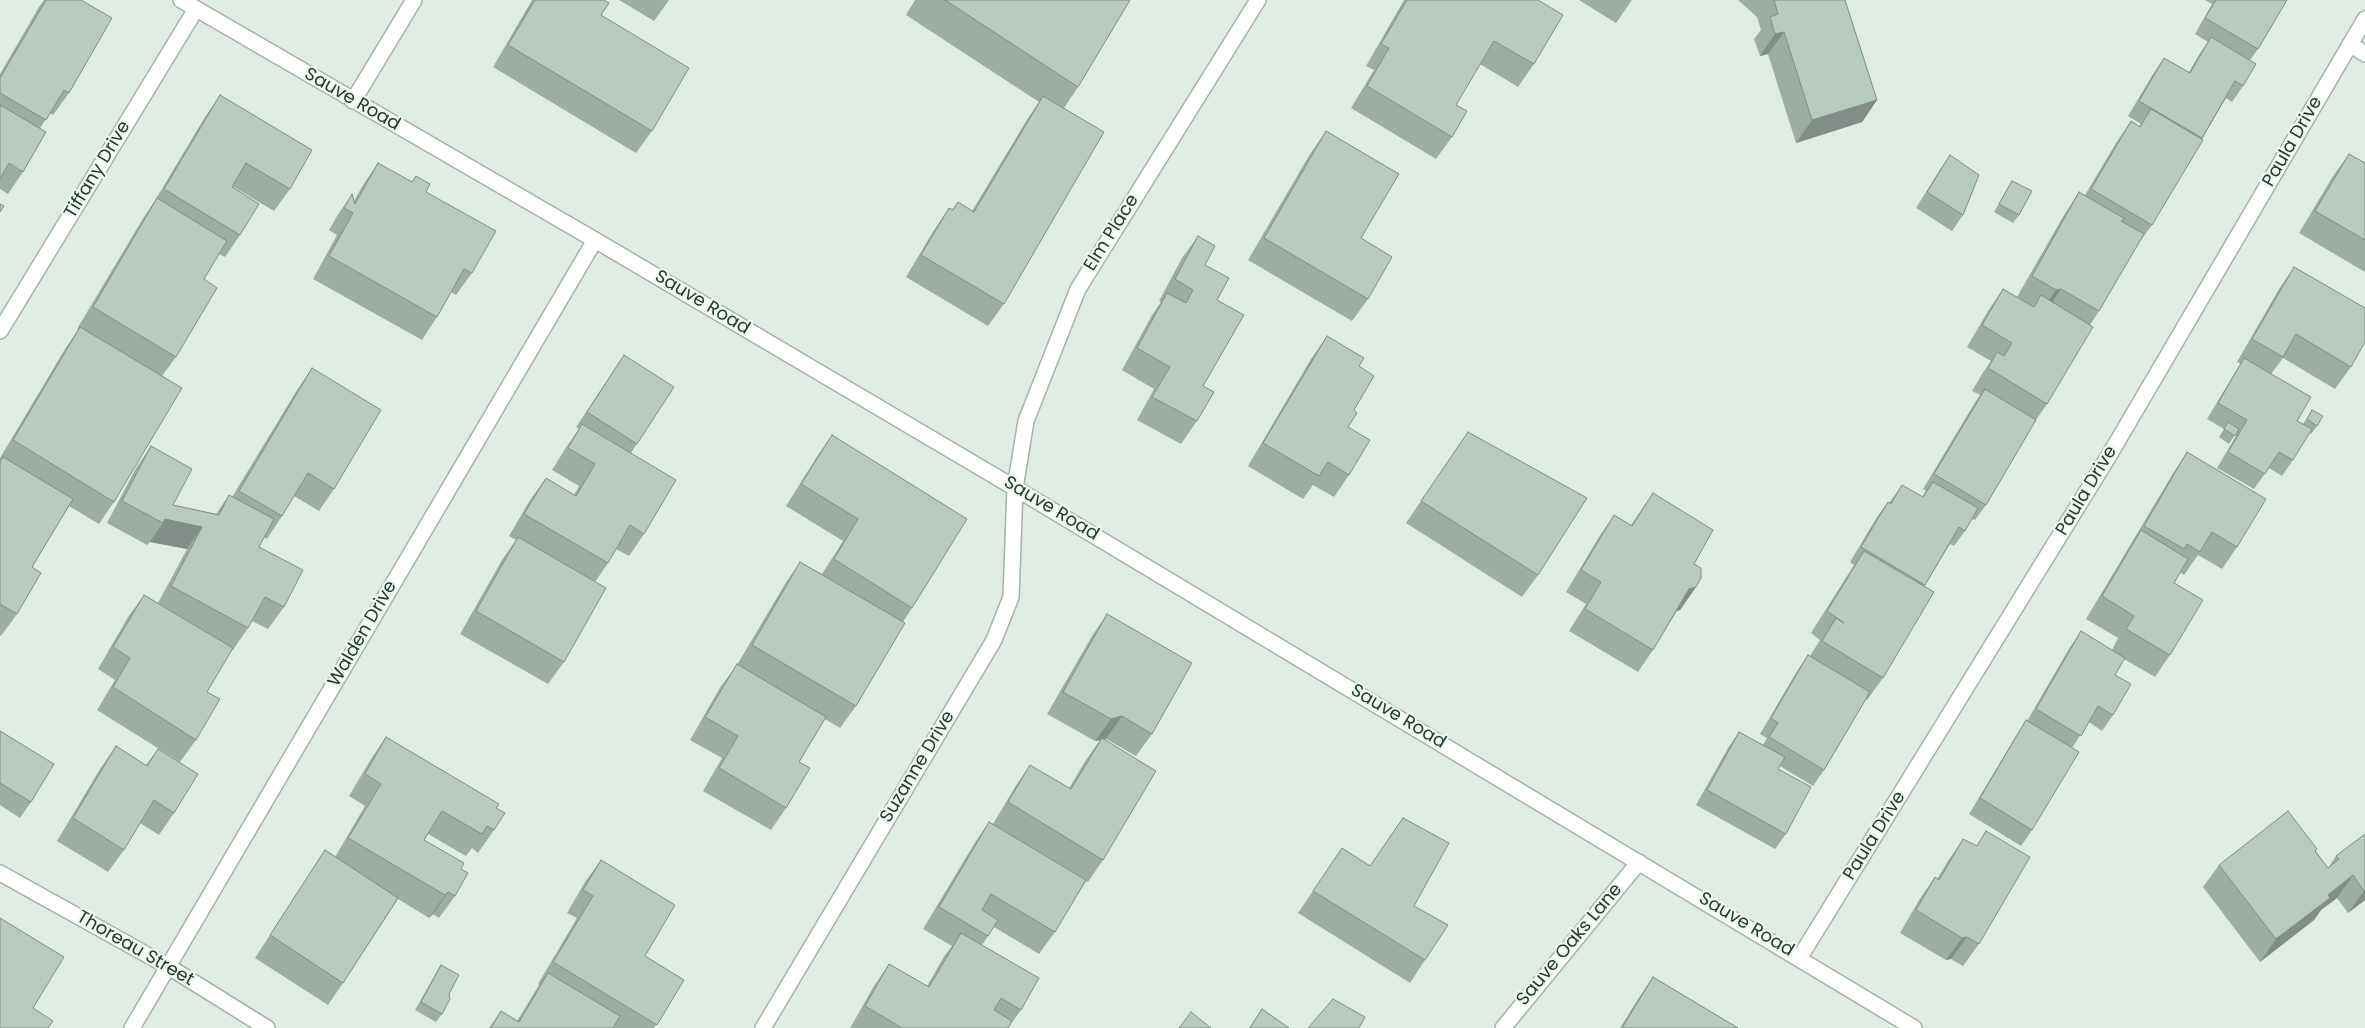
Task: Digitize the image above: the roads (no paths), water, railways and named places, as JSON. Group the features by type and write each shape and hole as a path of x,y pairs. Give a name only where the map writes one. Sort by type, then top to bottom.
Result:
{"street":[{"name":"Sauve Road","path":"181,0 595,240 1015,488 1914,1028"},
{"path":"353,101 414,0"},
{"name":"Elm Place","path":"1015,488 1026,421 1078,289 1258,0"},
{"name":"Tiffany Drive","path":"0,331 196,9"},
{"name":"Paula Drive","path":"1800,958 2110,454 2365,19"},
{"path":"2350,44 2365,54"},
{"name":"Walden Drive","path":"132,1028 595,240"},
{"name":"Suzanne Drive","path":"763,1028 994,640 1011,597 1015,488"},
{"name":"Sauve Oaks Lane","path":"1503,1028 1639,862"},
{"name":"Thoreau Street","path":"0,873 169,967 268,1028"}]}
